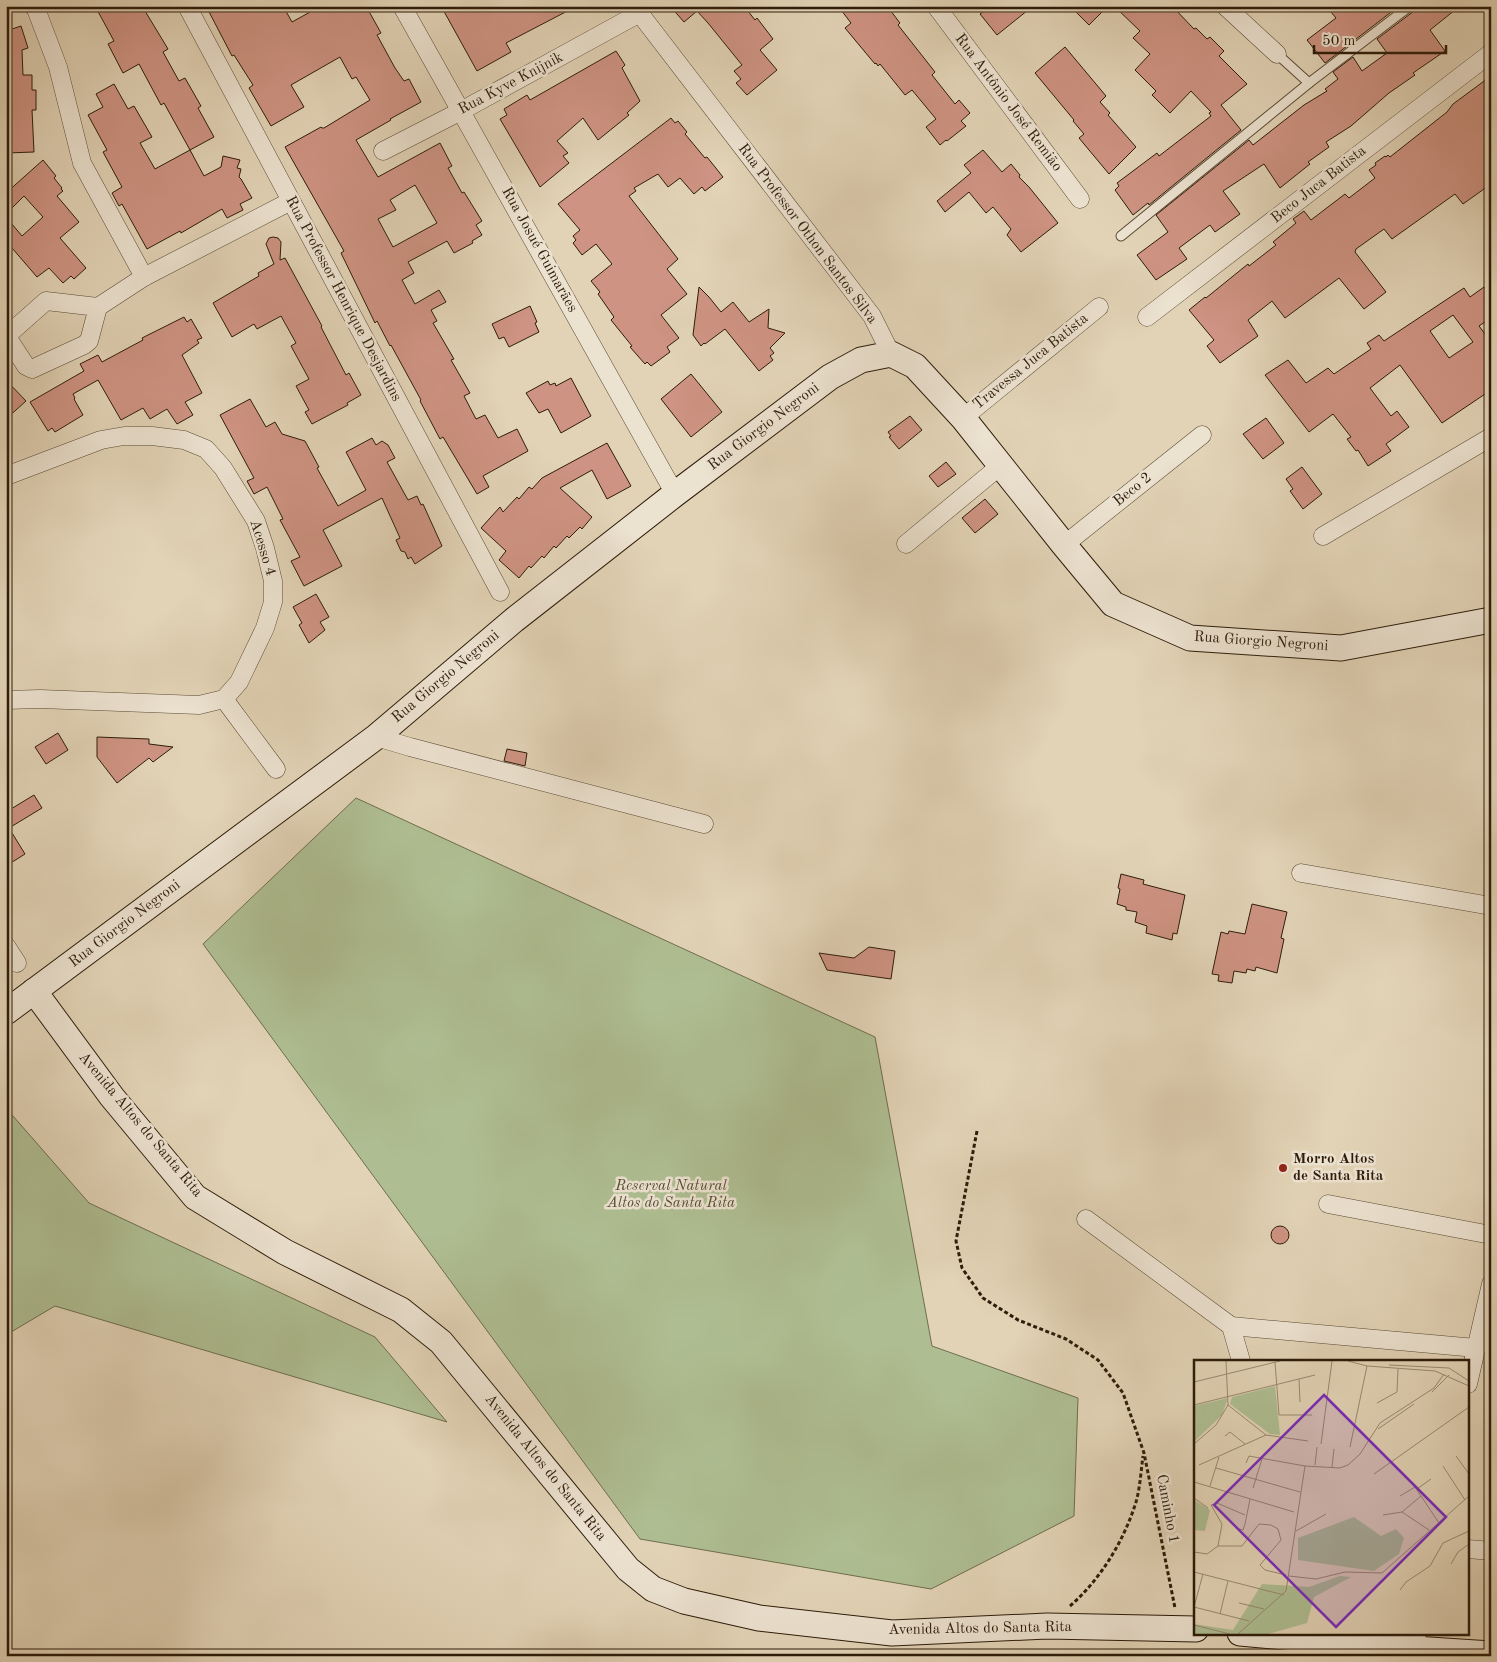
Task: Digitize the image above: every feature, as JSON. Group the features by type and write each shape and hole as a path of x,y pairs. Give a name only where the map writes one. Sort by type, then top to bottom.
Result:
{"street":[{"path":"33,6 36,9 58,68 82,164 144,277"},
{"name":"Rua Professor Henrique Desjardins","path":"187,6 500,592"},
{"name":"Rua Josué Guimarães","path":"402,6 675,494"},
{"name":"Rua Antônio José Remião","path":"936,6 1080,199"},
{"path":"1225,6 1277,54"},
{"name":"Rua Kyve Knijnik","path":"383,151 461,111 636,10"},
{"name":"Rua Professor Othon Santos Silva","path":"636,10 872,316 891,354"},
{"name":"Beco Juca Batista","path":"1147,316 1491,53"},
{"path":"98,307 87,343 36,368 32,369 26,366 9,340 11,332 46,301 98,307 144,277 291,201"},
{"name":"Travessa Juca Batista","path":"963,418 1099,307"},
{"path":"891,354 915,366 963,418 1064,545"},
{"name":"Rua Giorgio Negroni","path":"6,1012 376,737 514,620 675,494 830,377 861,360 891,354"},
{"name":"Beco 2","path":"1064,545 1202,435"},
{"name":"Acesso 4","path":"6,476 101,440 124,436 152,436 184,440 206,449 223,468 256,521 273,581 273,602 265,628 239,682 224,699"},
{"path":"1323,536 1491,437"},
{"path":"906,544 1000,466"},
{"name":"Rua Giorgio Negroni","path":"1064,545 1113,604 1190,638 1341,648 1491,620"},
{"path":"6,700 40,699 199,705 224,699 276,769"},
{"path":"376,737 704,824"},
{"path":"1301,873 1491,906"},
{"path":"6,946 16,963"},
{"name":"Avenida Altos do Santa Rita","path":"34,991 112,1097 195,1197 285,1252 401,1310 440,1342 628,1569 653,1589 684,1601 759,1618 892,1633 1046,1626 1187,1629"},
{"path":"1328,1204 1491,1235"},
{"path":"1086,1219 1231,1326 1476,1348"},
{"path":"1470,1375 1491,1284"},
{"path":"1231,1326 1241,1360"},
{"path":"1470,1548 1491,1551"},
{"path":"1262,1634 1415,1641 1491,1654"}],"lane":[{"path":"1121,236 1309,84 1410,6"},
{"path":"1277,54 1309,84"}],"path":[{"name":"Caminho 1","path":"977,1131 956,1240 962,1268 983,1298 1018,1320 1066,1339 1098,1360 1123,1394 1144,1453 1187,1629"},
{"path":"1046,1626 1086,1592 1118,1546 1136,1502 1144,1453"}],"green space":[{"name":"Reserval Natural Altos do Santa Rita","path":"356,798 875,1037 932,1346 1078,1398 1074,1516 931,1589 640,1539 203,944"},
{"path":"6,1108 89,1203 375,1337 447,1422 55,1306 6,1335"}],"building":[{"path":"95,6 142,6 168,49 163,52 179,81 185,78 201,106 198,108 214,137 190,150 164,103 161,105 139,64 123,73 108,44 114,41"},
{"path":"206,6 283,6 292,22 321,6 366,6 381,33 377,35 395,68 404,81 409,79 421,102 356,140 378,177 440,143 452,166 448,168 462,193 464,192 482,221 476,225 482,235 472,241 473,243 454,253 447,241 408,262 414,273 402,280 415,304 439,290 446,302 431,310 437,321 433,323 454,359 451,360 470,393 464,396 476,419 485,415 498,438 517,429 528,451 483,476 489,487 477,494 443,437 440,439 391,345 377,321 375,323 341,253 344,251 285,147 321,127 324,128 370,100 356,77 352,79 340,57 291,85 304,107 271,126 249,88 253,85 234,55 232,56","holes":["415,185 437,223 393,247 378,219 396,210 390,200"]},
{"path":"441,6 577,6 506,43 511,52 477,71"},
{"path":"670,6 744,6 755,20 757,18 773,39 760,50 777,70 747,95 736,83 741,79 734,71 742,65 708,23 697,11 684,22"},
{"path":"838,6 887,6 900,23 898,25 935,72 932,75 955,104 959,100 970,113 961,121 966,126 940,145 926,127 936,119 912,90 905,95 880,64 878,66 875,64 845,28 851,23"},
{"path":"991,6 1033,6 997,35 980,14"},
{"path":"1070,6 1108,6 1089,25"},
{"path":"1114,6 1172,6 1194,29 1196,28 1207,39 1210,37 1224,51 1219,56 1247,84 1221,105 1241,130 1149,205 1148,203 1133,215 1115,190 1119,186 1117,183 1157,153 1159,156 1211,116 1209,113 1211,112 1191,91 1170,113 1152,95 1156,91 1135,70 1150,54 1133,38 1140,31"},
{"path":"1326,6 1399,6 1325,63 1307,40 1336,18"},
{"path":"1416,6 1460,6 1430,30 1445,51 1413,73 1415,75 1389,93 1351,126 1326,142 1329,147 1308,162 1310,164 1280,188 1264,164 1223,191 1240,214 1215,232 1210,225 1179,248 1187,259 1156,280 1137,255 1168,232 1156,215 1249,140 1253,145 1304,105 1327,91 1325,89 1338,79 1333,72 1353,57 1362,71 1387,53 1377,39 1414,11"},
{"path":"21,26 28,48 22,50 23,75 32,75 32,90 36,90 36,110 32,110 34,152 6,153 6,31"},
{"path":"1065,47 1106,96 1100,102 1110,113 1108,115 1136,147 1109,174 1079,138 1084,134 1074,120 1035,73"},
{"path":"616,51 625,65 622,68 640,101 627,113 629,115 598,140 583,118 557,141 568,153 563,156 569,163 540,187 500,119 507,115 504,109 527,95 530,100"},
{"path":"1491,76 1491,184 1463,204 1455,194 1392,239 1384,229 1356,249 1355,252 1386,292 1364,309 1339,278 1285,318 1272,301 1248,320 1258,336 1220,363 1207,346 1214,340 1189,310 1248,264 1249,266 1276,245 1273,242 1296,223 1293,219 1304,211 1311,220 1345,194 1349,198 1375,178 1369,170 1376,165 1375,163 1385,156 1388,155 1390,157 1447,112 1453,104"},
{"path":"114,84 128,109 134,106 152,137 140,143 155,169 190,150 204,176 221,167 223,156 240,160 237,168 241,169 239,177 252,198 240,204 243,210 227,218 222,209 181,233 180,231 147,249 122,204 119,206 112,193 122,187 103,152 107,150 88,115 103,107 96,94"},
{"path":"671,118 675,123 678,121 687,132 685,134 723,177 705,191 702,187 694,194 680,178 668,187 658,174 634,188 636,191 629,196 678,259 667,269 687,294 661,315 679,338 667,347 670,352 651,366 647,362 645,364 630,347 632,346 611,320 614,317 598,294 600,292 591,281 612,264 596,244 582,255 573,243 576,240 573,236 580,230 558,204"},
{"path":"983,150 1002,172 1011,164 1020,175 1019,177 1058,223 1021,252 1007,235 1011,229 993,207 986,213 969,192 945,212 937,201 971,173 964,165"},
{"path":"43,160 56,176 54,178 62,188 63,191 57,196 79,222 60,238 86,268 74,279 71,276 63,283 49,268 37,277 6,241 6,217 22,236 43,217 24,196 6,214 6,193"},
{"path":"269,238 278,238 281,242 280,260 285,258 346,375 349,373 361,395 347,403 348,405 312,424 305,412 309,410 296,386 309,379 291,346 296,343 281,316 257,329 254,324 232,337 213,303 259,276 258,273 274,264 266,244"},
{"path":"699,287 721,312 733,302 749,322 769,309 768,328 785,333 770,348 774,353 770,356 773,360 759,371 725,329 701,346 693,335"},
{"path":"1484,287 1491,297 1491,318 1479,326 1491,342 1491,390 1442,423 1400,365 1370,388 1391,416 1397,411 1409,427 1386,444 1391,451 1368,466 1358,450 1356,451 1347,439 1351,437 1333,414 1309,432 1265,375 1288,360 1306,383 1328,368 1334,374 1371,349 1367,343 1379,335 1384,341 1464,288 1470,297","holes":["1453,315 1473,342 1449,358 1430,331"]},
{"path":"530,306 539,332 509,347 504,337 499,339 492,324"},
{"path":"184,317 187,322 191,319 202,338 197,340 199,343 182,355 202,393 185,402 193,415 177,424 167,409 150,419 143,408 121,420 98,380 73,394 83,415 55,432 52,428 48,431 30,402 84,371 80,364 98,355 102,362 143,340 142,338"},
{"path":"691,374 722,412 691,437 661,399"},
{"path":"571,378 591,416 561,433 548,409 539,413 526,393 548,381 550,385 555,383 556,386"},
{"path":"6,380 26,401 6,419"},
{"path":"250,399 266,427 275,422 282,434 305,441 319,467 317,468 338,506 366,490 346,452 372,438 376,445 382,441 388,445 395,458 387,462 408,500 417,496 421,505 423,504 442,546 415,564 411,557 408,559 405,552 401,551 396,540 400,538 382,498 323,530 342,566 304,586 291,561 300,557 280,520 283,519 267,487 254,494 247,481 254,478 220,415"},
{"path":"910,416 922,430 899,449 889,437 891,436 888,432"},
{"path":"1266,418 1284,443 1263,459 1243,434"},
{"path":"607,443 631,486 607,499 592,470 560,488 592,517 582,529 580,527 569,538 567,536 556,548 554,546 544,558 542,556 531,568 529,566 519,578 499,560 506,551 481,528 500,507 503,512 517,497 519,499 529,487 532,489 542,478"},
{"path":"946,462 956,474 938,487 929,476"},
{"path":"1302,467 1322,494 1303,509 1290,491 1293,489 1286,479"},
{"path":"985,499 998,514 975,533 962,518"},
{"path":"316,594 329,617 320,622 325,630 309,643 299,625 302,623 293,607"},
{"path":"58,733 68,750 46,764 35,747"},
{"path":"97,737 149,739 149,744 173,747 153,762 149,758 117,783 97,757"},
{"path":"507,749 527,753 525,766 504,761"},
{"path":"34,795 42,808 9,828 25,854 6,866 6,812"},
{"path":"1121,874 1144,880 1143,884 1185,895 1177,934 1173,933 1172,940 1146,933 1147,926 1135,922 1137,912 1126,910 1126,907 1117,904"},
{"path":"1252,904 1287,912 1281,938 1284,939 1277,973 1256,967 1255,971 1247,969 1246,973 1234,971 1232,983 1218,981 1219,975 1212,974 1221,932 1228,934 1229,931 1245,934"},
{"path":"869,947 895,951 891,979 827,970 819,953 854,958"},
{"path":"1276,1226 1284,1226 1289,1231 1287,1242 1276,1244 1271,1239 1271,1231"}],"place":[{"name":"Morro Altos de Santa Rita","path":"1283,1168"}]}
